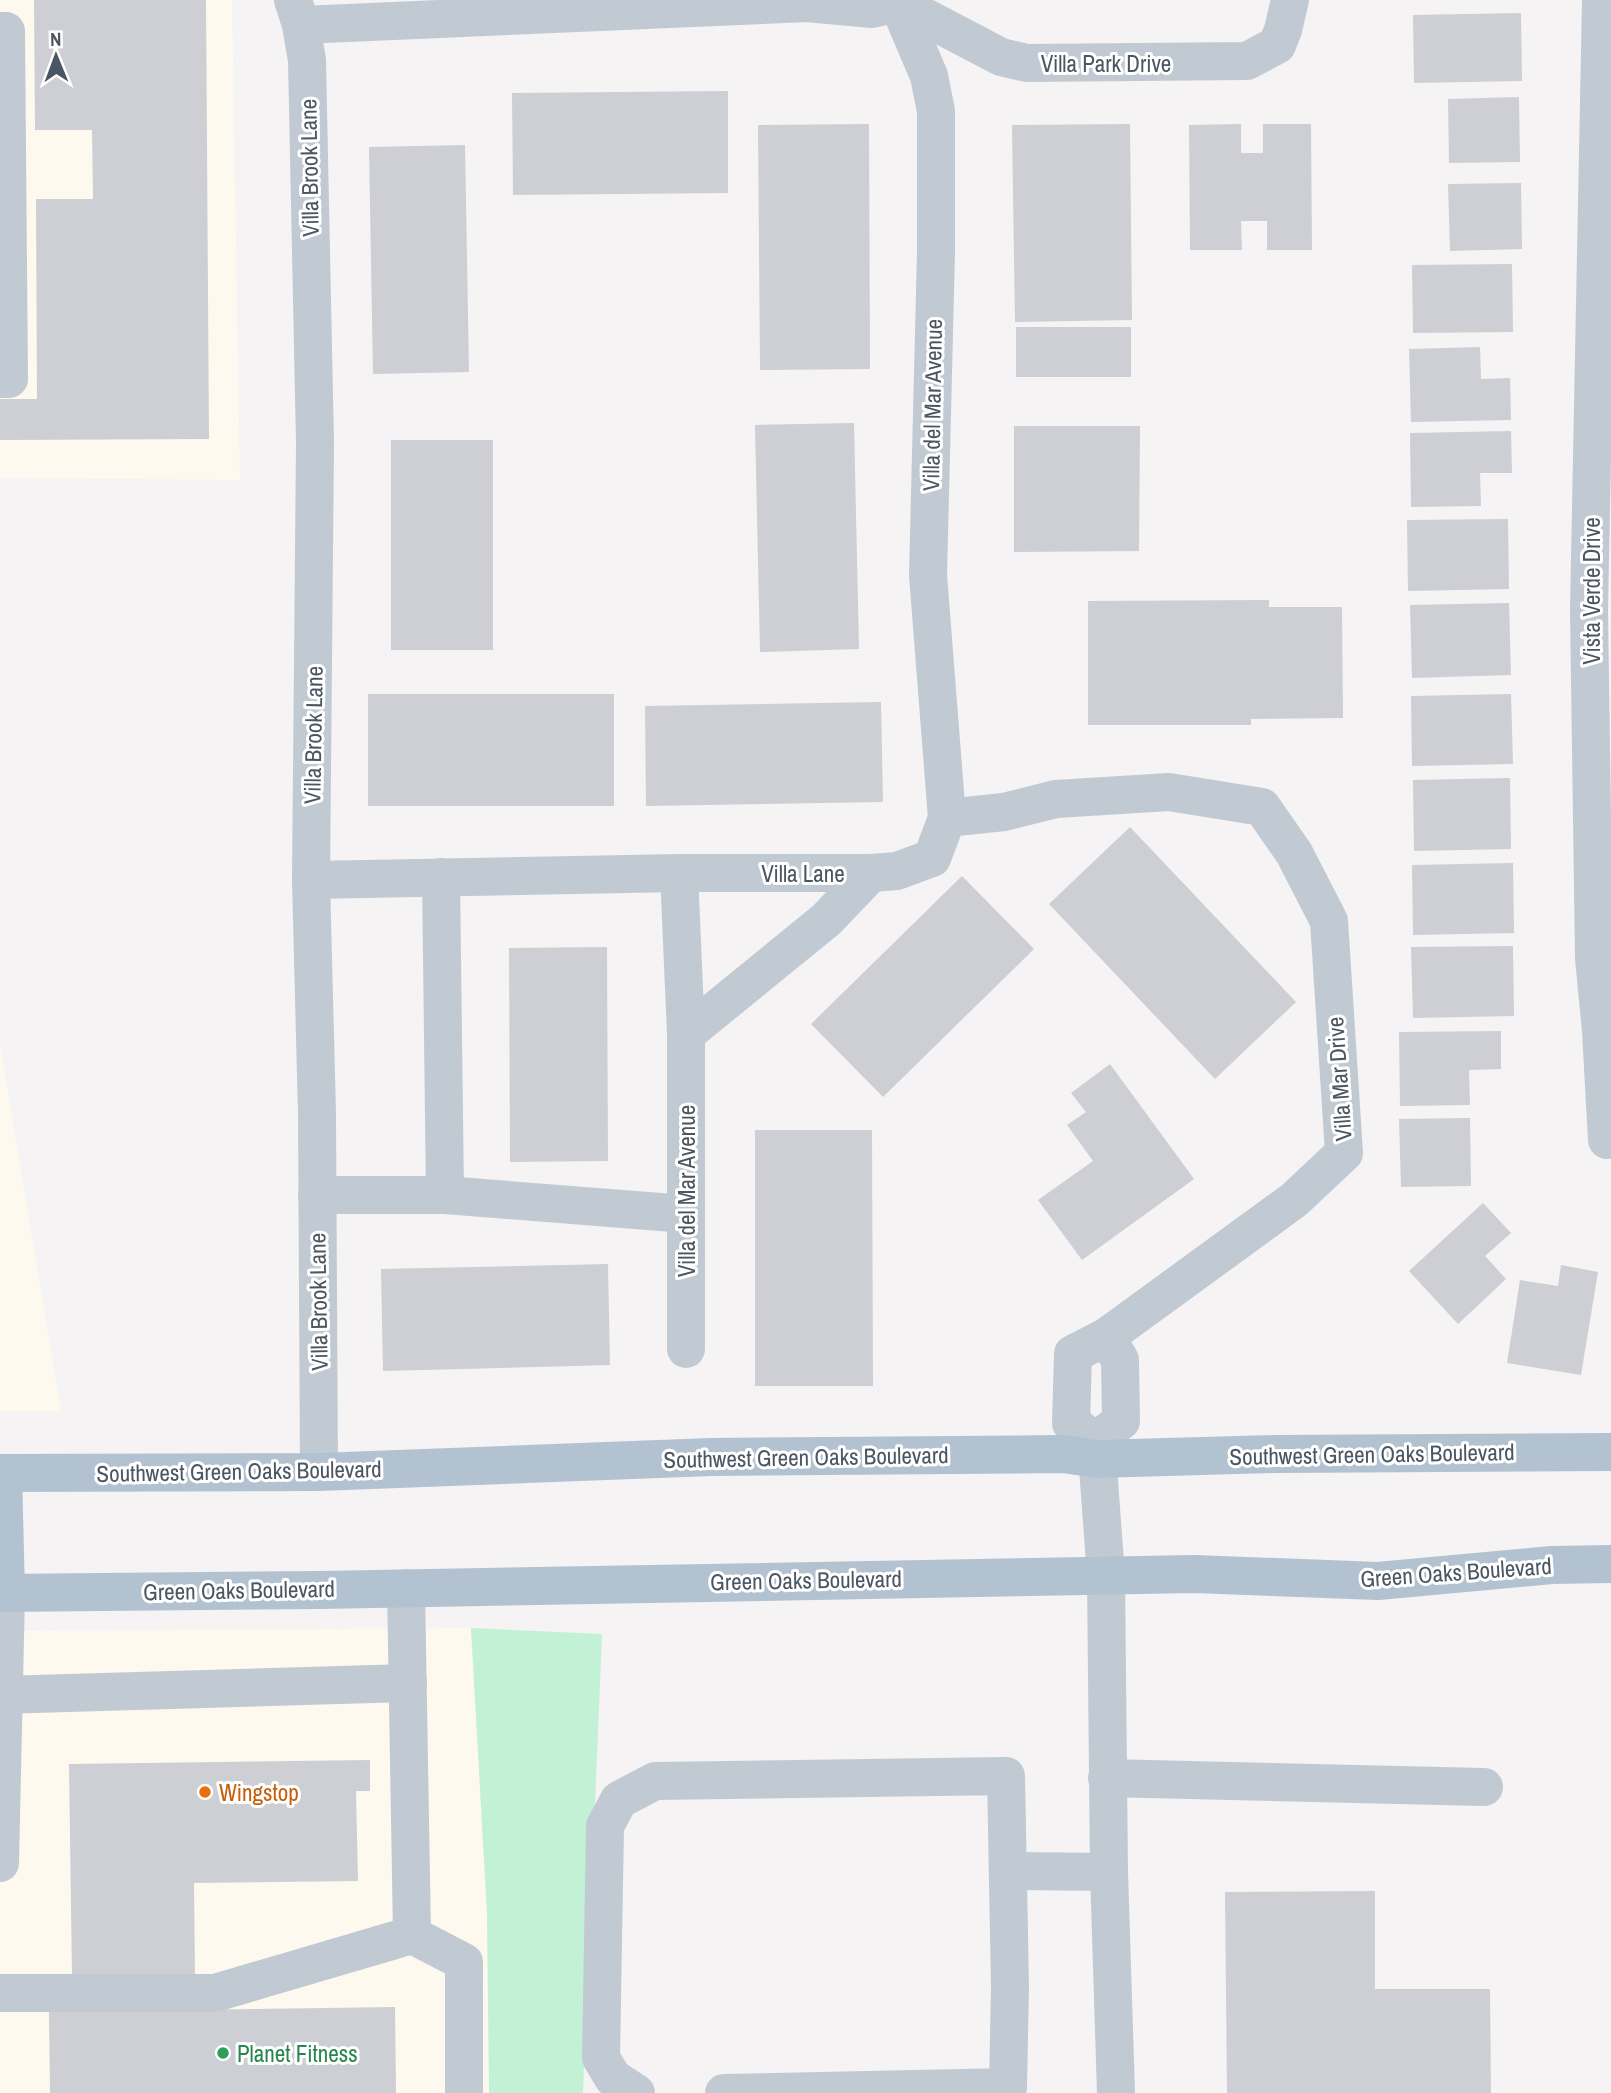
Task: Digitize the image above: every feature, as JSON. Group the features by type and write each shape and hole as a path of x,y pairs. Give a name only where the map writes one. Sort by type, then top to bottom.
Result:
{"main road":[{"name":"Southwest Green Oaks Boulevard","path":"1,1473 319,1472 710,1457 1064,1454 1096,1450 1276,1454 1611,1452"},
{"path":"1,1473 3,1593"},
{"name":"Green Oaks Boulevard","path":"3,1593 1195,1574 1378,1581 1552,1565 1611,1564"}],"street":[{"name":"Villa Park Drive","path":"897,1 1001,57 1027,63 1062,64 1247,61 1277,45 1290,0"},
{"name":"Vista Verde Drive","path":"1601,0 1600,610 1594,958 1606,1031 1607,1140"},
{"path":"297,12 807,3 872,9 897,1"},
{"name":"Villa del Mar Avenue","path":"897,1 929,76 936,111 936,252 929,575 947,818"},
{"name":"Villa Brook Lane","path":"297,12 307,60 315,443 311,880 319,1472"},
{"path":"0,31 6,30 9,379 0,379"},
{"name":"Villa Mar Drive","path":"947,818 1004,812 1056,799 1169,792 1262,807 1294,853 1329,921 1344,1153 1294,1200 1106,1336 1120,1360 1121,1421 1096,1450"},
{"name":"Villa Lane","path":"311,880 897,871 932,858 947,818"},
{"name":"Villa del Mar Avenue","path":"679,873 685,1034 686,1349"},
{"path":"685,1034 826,920 871,873"},
{"path":"441,877 445,1195"},
{"path":"317,1195 445,1195 686,1214"},
{"path":"1096,1450 1106,1576 1107,1778 1116,2093"},
{"path":"406,1588 412,1935"},
{"path":"0,1863 3,1593"},
{"path":"1,1695 408,1683"},
{"path":"636,2093 612,2078 601,2058 604,1826 619,1800 655,1781 1006,1776 1010,1987 1008,2087 724,2093"},
{"path":"1107,1778 1484,1787"},
{"path":"1008,1871 1109,1872"},
{"path":"0,1993 215,1993 412,1935 464,1962 464,2093"}],"shaded area":[{"path":"0,0 232,0 240,480 0,478"},
{"path":"1,1050 61,1411 0,1411"},
{"path":"471,1628 487,1914 490,2093 0,2093 0,1631"}],"green space":[{"path":"471,1628 602,1634 583,2093 489,2093 487,1914"}],"building":[{"path":"34,0 206,0 209,439 0,440 0,399 37,399 36,199 93,199 92,130 35,130"},
{"path":"1521,13 1522,81 1414,83 1413,15"},
{"path":"728,91 728,193 513,195 512,93"},
{"path":"1519,97 1520,162 1449,163 1448,99"},
{"path":"869,124 870,369 760,370 758,125"},
{"path":"1130,124 1132,320 1015,322 1012,125"},
{"path":"1241,124 1241,153 1263,153 1263,124 1311,124 1312,250 1267,250 1267,221 1241,221 1242,250 1190,250 1189,125"},
{"path":"465,145 469,372 373,374 369,147"},
{"path":"1521,183 1522,249 1450,251 1448,184"},
{"path":"1512,264 1513,332 1413,333 1412,265"},
{"path":"1016,327 1131,327 1131,377 1016,377"},
{"path":"1480,347 1481,379 1510,378 1511,420 1411,422 1409,349"},
{"path":"854,423 859,649 760,652 755,425"},
{"path":"1014,426 1140,426 1139,551 1014,552"},
{"path":"1511,431 1512,473 1480,473 1481,506 1411,507 1410,433"},
{"path":"391,440 493,440 493,650 391,650"},
{"path":"1508,519 1509,589 1408,591 1407,520"},
{"path":"1269,600 1269,607 1342,607 1343,718 1251,719 1251,725 1088,725 1088,601"},
{"path":"1509,603 1511,675 1412,678 1410,605"},
{"path":"368,694 614,694 614,806 368,806"},
{"path":"1511,694 1513,764 1412,766 1411,696"},
{"path":"881,702 883,802 646,806 645,706"},
{"path":"1510,778 1511,849 1414,851 1413,780"},
{"path":"1130,827 1296,1002 1215,1079 1049,904"},
{"path":"1513,863 1514,933 1413,935 1412,865"},
{"path":"962,876 1034,949 883,1097 811,1024"},
{"path":"1513,946 1514,1016 1413,1018 1411,947"},
{"path":"607,947 608,1161 510,1162 509,948"},
{"path":"1501,1031 1501,1069 1469,1070 1470,1105 1400,1106 1399,1032"},
{"path":"1110,1064 1194,1179 1082,1260 1038,1200 1093,1161 1067,1125 1086,1112 1071,1093"},
{"path":"1470,1118 1471,1186 1401,1187 1399,1119"},
{"path":"755,1130 872,1130 873,1386 755,1386"},
{"path":"1483,1203 1511,1233 1485,1256 1506,1279 1458,1324 1409,1271"},
{"path":"608,1264 610,1365 383,1371 381,1269"},
{"path":"1561,1265 1598,1272 1581,1375 1507,1363 1520,1280 1558,1286"},
{"path":"370,1760 370,1791 356,1791 358,1881 194,1883 195,1974 72,1975 69,1764"},
{"path":"1375,1891 1375,1989 1490,1989 1491,2093 1227,2093 1225,1892"},
{"name":"Planet Fitness","path":"395,2007 396,2093 50,2093 49,2012"}],"place":[{"name":"Wingstop","path":"205,1792"},
{"name":"Planet Fitness","path":"223,2053"}]}
